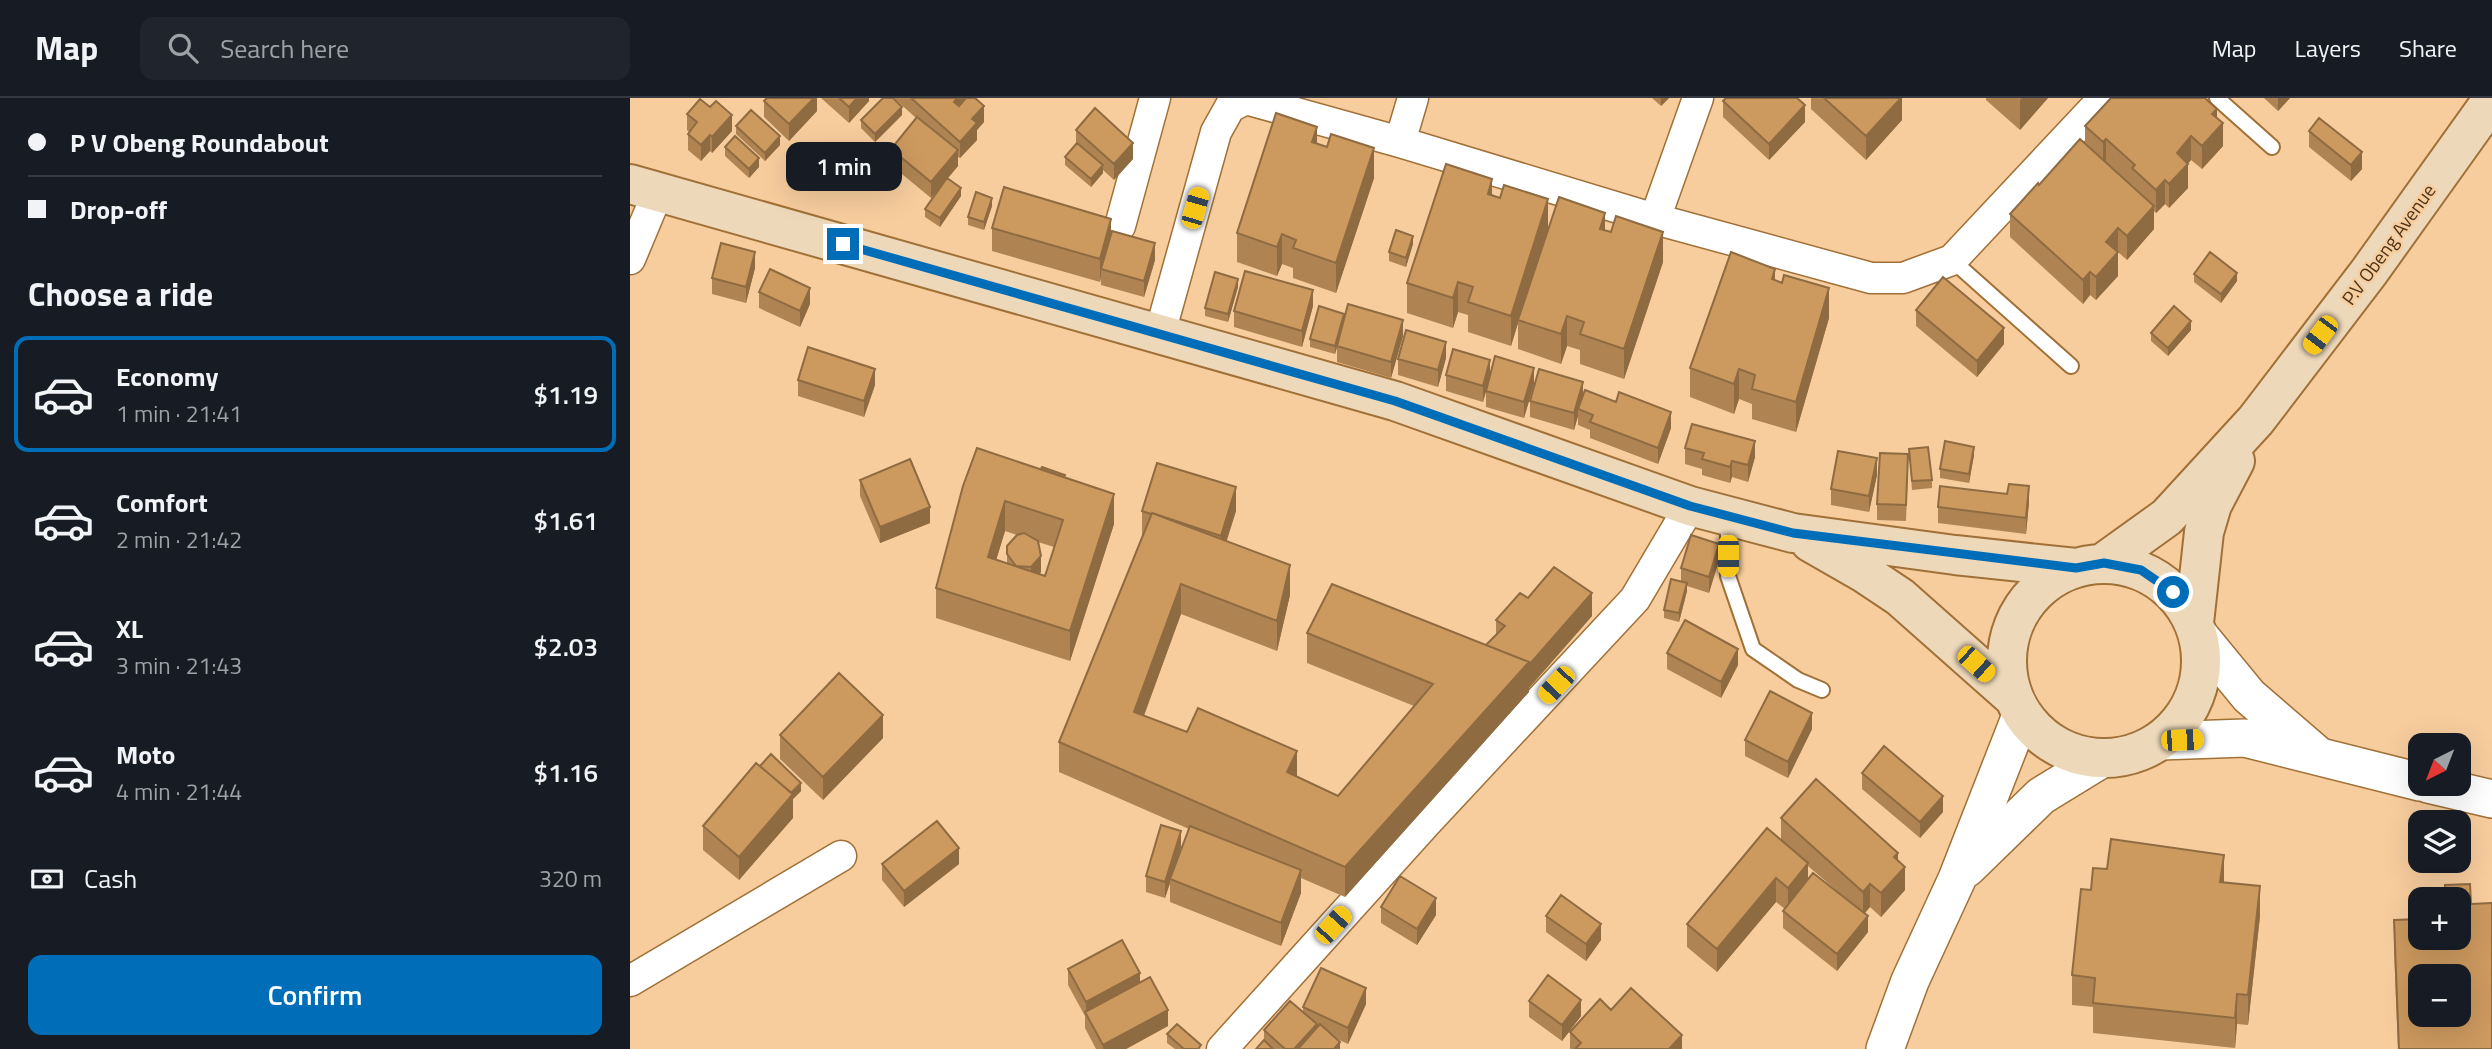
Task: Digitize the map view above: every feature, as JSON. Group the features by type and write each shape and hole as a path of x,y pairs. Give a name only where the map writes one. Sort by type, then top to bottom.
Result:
{"main road":[{"name":"P.V Obeng Avenue","path":"2256,420 2369,272 2492,100"},
{"path":"644,188 1395,401 1690,506 1793,533 2141,570 2173,592 2196,629"},
{"path":"2018,706 2007,658 2016,618 2040,587 2090,565 2167,517 2256,420"},
{"path":"1793,533 1864,573 1899,597 2018,706 2044,737 2072,752 2103,758 2133,754 2160,741 2188,712 2201,674 2196,629 2204,532 2212,505 2256,420"}],"street":[{"path":"1120,226 1156,98"},
{"path":"1401,142 1413,98"},
{"path":"1656,219 1698,98"},
{"path":"1160,333 1216,132 1230,107 1246,99 1401,142 1656,219 1871,278 1903,278 1952,260 2104,98"},
{"path":"630,259 644,188"},
{"path":"1222,1049 1427,821 1635,599 1690,506"},
{"path":"2196,629 2249,696 2321,759"},
{"path":"1885,1049 1910,981 1956,879 2018,706"},
{"path":"2160,741 2245,738 2408,779"},
{"path":"1956,879 2041,796 2103,758"},
{"path":"2471,794 2492,799"},
{"path":"630,981 841,856"}],"lane":[{"path":"2217,98 2272,147"},
{"path":"1952,260 2071,366"},
{"path":"1728,516 1728,576 1753,649 1798,680 1822,690"}],"building":[{"path":"767,98 814,98 789,124 764,101"},
{"path":"839,98 857,98 849,107"},
{"path":"883,98 893,98 902,107 875,134 861,120"},
{"path":"911,98 957,98 954,102 959,106 966,98 975,98 984,106 972,119 977,123 960,142"},
{"path":"1726,98 1797,98 1805,105 1769,144 1723,101"},
{"path":"1824,98 1901,98 1866,136"},
{"path":"2111,98 2205,98 2217,109 2212,114 2223,123 2202,146 2191,136 2177,153 2188,164 2169,184 2165,180 2156,190 2132,168 2135,165 2106,139 2103,142 2085,126"},
{"path":"700,99 710,107 716,101 732,115 701,145 688,134 697,122 687,114"},
{"path":"1095,108 1133,143 1114,164 1076,130"},
{"path":"751,110 780,136 765,153 736,126"},
{"path":"1276,113 1317,127 1312,142 1327,147 1331,134 1374,148 1336,263 1293,248 1296,240 1282,234 1277,247 1237,233"},
{"path":"917,117 958,150 931,182 891,149"},
{"path":"2319,118 2362,152 2351,165 2309,131"},
{"path":"735,136 759,158 749,169 725,147"},
{"path":"2080,139 2154,206 2127,236 2118,228 2106,242 2118,252 2096,277 2090,272 2083,280 2010,214"},
{"path":"1077,143 1103,165 1091,179 1065,157"},
{"path":"1446,164 1492,179 1488,194 1500,198 1504,185 1548,199 1511,316 1468,302 1473,287 1458,282 1453,298 1407,283"},
{"path":"947,178 961,188 940,218 925,209"},
{"path":"1004,187 1111,219 1100,259 992,228"},
{"path":"976,192 992,198 984,222 968,217"},
{"path":"1559,197 1605,213 1600,229 1611,232 1616,216 1663,232 1624,349 1580,334 1584,322 1567,316 1561,334 1518,320"},
{"path":"1396,230 1413,236 1406,258 1389,252"},
{"path":"1112,231 1155,243 1144,281 1101,269"},
{"path":"721,243 755,252 746,287 712,278"},
{"path":"1731,252 1775,269 1772,279 1782,283 1784,275 1829,288 1796,402 1752,389 1755,375 1739,369 1734,384 1690,368"},
{"path":"2210,252 2237,273 2221,294 2194,274"},
{"path":"770,269 810,288 800,311 759,292"},
{"path":"1245,271 1313,290 1302,331 1234,311"},
{"path":"1215,272 1238,279 1228,314 1205,308"},
{"path":"1943,277 2004,328 1977,361 1916,310"},
{"path":"1348,304 1403,320 1391,362 1337,346"},
{"path":"1319,306 1344,314 1335,346 1310,339"},
{"path":"2174,306 2191,321 2168,348 2151,333"},
{"path":"1406,330 1446,342 1438,370 1398,359"},
{"path":"808,347 875,369 864,401 798,380"},
{"path":"1453,349 1490,360 1483,386 1446,375"},
{"path":"1495,356 1534,368 1524,402 1486,391"},
{"path":"1539,369 1583,382 1574,413 1530,401"},
{"path":"1585,390 1616,402 1619,392 1671,412 1658,448 1590,422 1593,415 1578,409"},
{"path":"1692,424 1755,441 1748,465 1732,461 1730,467 1702,459 1704,453 1685,448"},
{"path":"1945,441 1974,447 1969,474 1940,469"},
{"path":"1928,447 1932,480 1912,481 1909,449"},
{"path":"977,448 1114,494 1070,631 936,588 963,486","holes":["1005,501 1063,520 1045,576 988,557"]},
{"path":"1838,451 1877,458 1869,496 1831,489"},
{"path":"1880,453 1908,454 1906,505 1877,504"},
{"path":"910,459 930,507 880,527 860,480"},
{"path":"1157,463 1236,487 1221,536 1142,511"},
{"path":"1042,467 1065,475 1064,477 1041,469"},
{"path":"2009,484 2029,486 2026,518 1938,507 1940,486 2007,494"},
{"path":"1152,513 1290,565 1277,621 1181,584 1134,712 1187,732 1198,708 1297,751 1287,772 1338,796 1433,684 1307,633 1332,584 1529,662 1345,867 1059,742"},
{"path":"1024,533 1038,541 1041,556 1031,567 1016,566 1007,554 1007,546 1017,535"},
{"path":"1691,535 1719,544 1709,577 1681,568"},
{"path":"1554,567 1592,593 1529,665 1529,662 1486,645 1505,626 1496,620 1520,593 1528,598"},
{"path":"1671,579 1687,583 1679,613 1664,610"},
{"path":"1685,620 1738,649 1721,682 1667,653"},
{"path":"839,673 883,715 823,777 780,735"},
{"path":"1770,691 1812,713 1788,762 1745,740"},
{"path":"1884,746 1943,796 1920,822 1862,773"},
{"path":"771,754 801,783 791,793 760,766"},
{"path":"756,763 793,794 739,857 703,826"},
{"path":"1816,779 1898,853 1894,857 1905,867 1881,893 1870,884 1863,892 1781,818"},
{"path":"937,821 959,848 904,891 882,864"},
{"path":"1161,825 1181,831 1165,882 1146,876"},
{"path":"1190,826 1301,870 1281,923 1170,879"},
{"path":"1767,828 1808,863 1788,888 1776,878 1717,949 1687,924"},
{"path":"2111,839 2224,855 2220,882 2260,886 2248,995 2237,994 2235,1018 2093,1003 2095,978 2072,975 2081,889 2091,890 2093,868 2107,869"},
{"path":"1813,873 1868,916 1837,954 1783,911"},
{"path":"1400,876 1436,898 1417,929 1381,907"},
{"path":"2470,884 2470,887 2445,885"},
{"path":"1561,895 1601,924 1586,944 1546,916"},
{"path":"2492,903 2492,1049 2399,1049 2394,920 2408,919 2408,950 2471,950 2471,904"},
{"path":"1122,940 1140,973 1086,1002 1068,969"},
{"path":"1321,968 1366,988 1348,1028 1303,1007"},
{"path":"1548,975 1581,1000 1562,1025 1529,1001"},
{"path":"1150,977 1168,1010 1103,1045 1085,1012"},
{"path":"1631,988 1682,1035 1669,1049 1575,1049 1581,1043 1570,1032 1600,999 1611,1010"},
{"path":"1290,1001 1317,1024 1294,1049 1285,1049 1264,1030"},
{"path":"1177,1024 1201,1045 1198,1049 1184,1049 1167,1034"},
{"path":"1320,1024 1340,1042 1334,1049 1298,1049"},
{"path":"1264,1040 1273,1049 1256,1049"}],"route":[{"path":"843,244 1395,401 1690,506 1728,516 1793,533 1955,555 2076,568 2104,563 2141,570 2173,592"}]}
